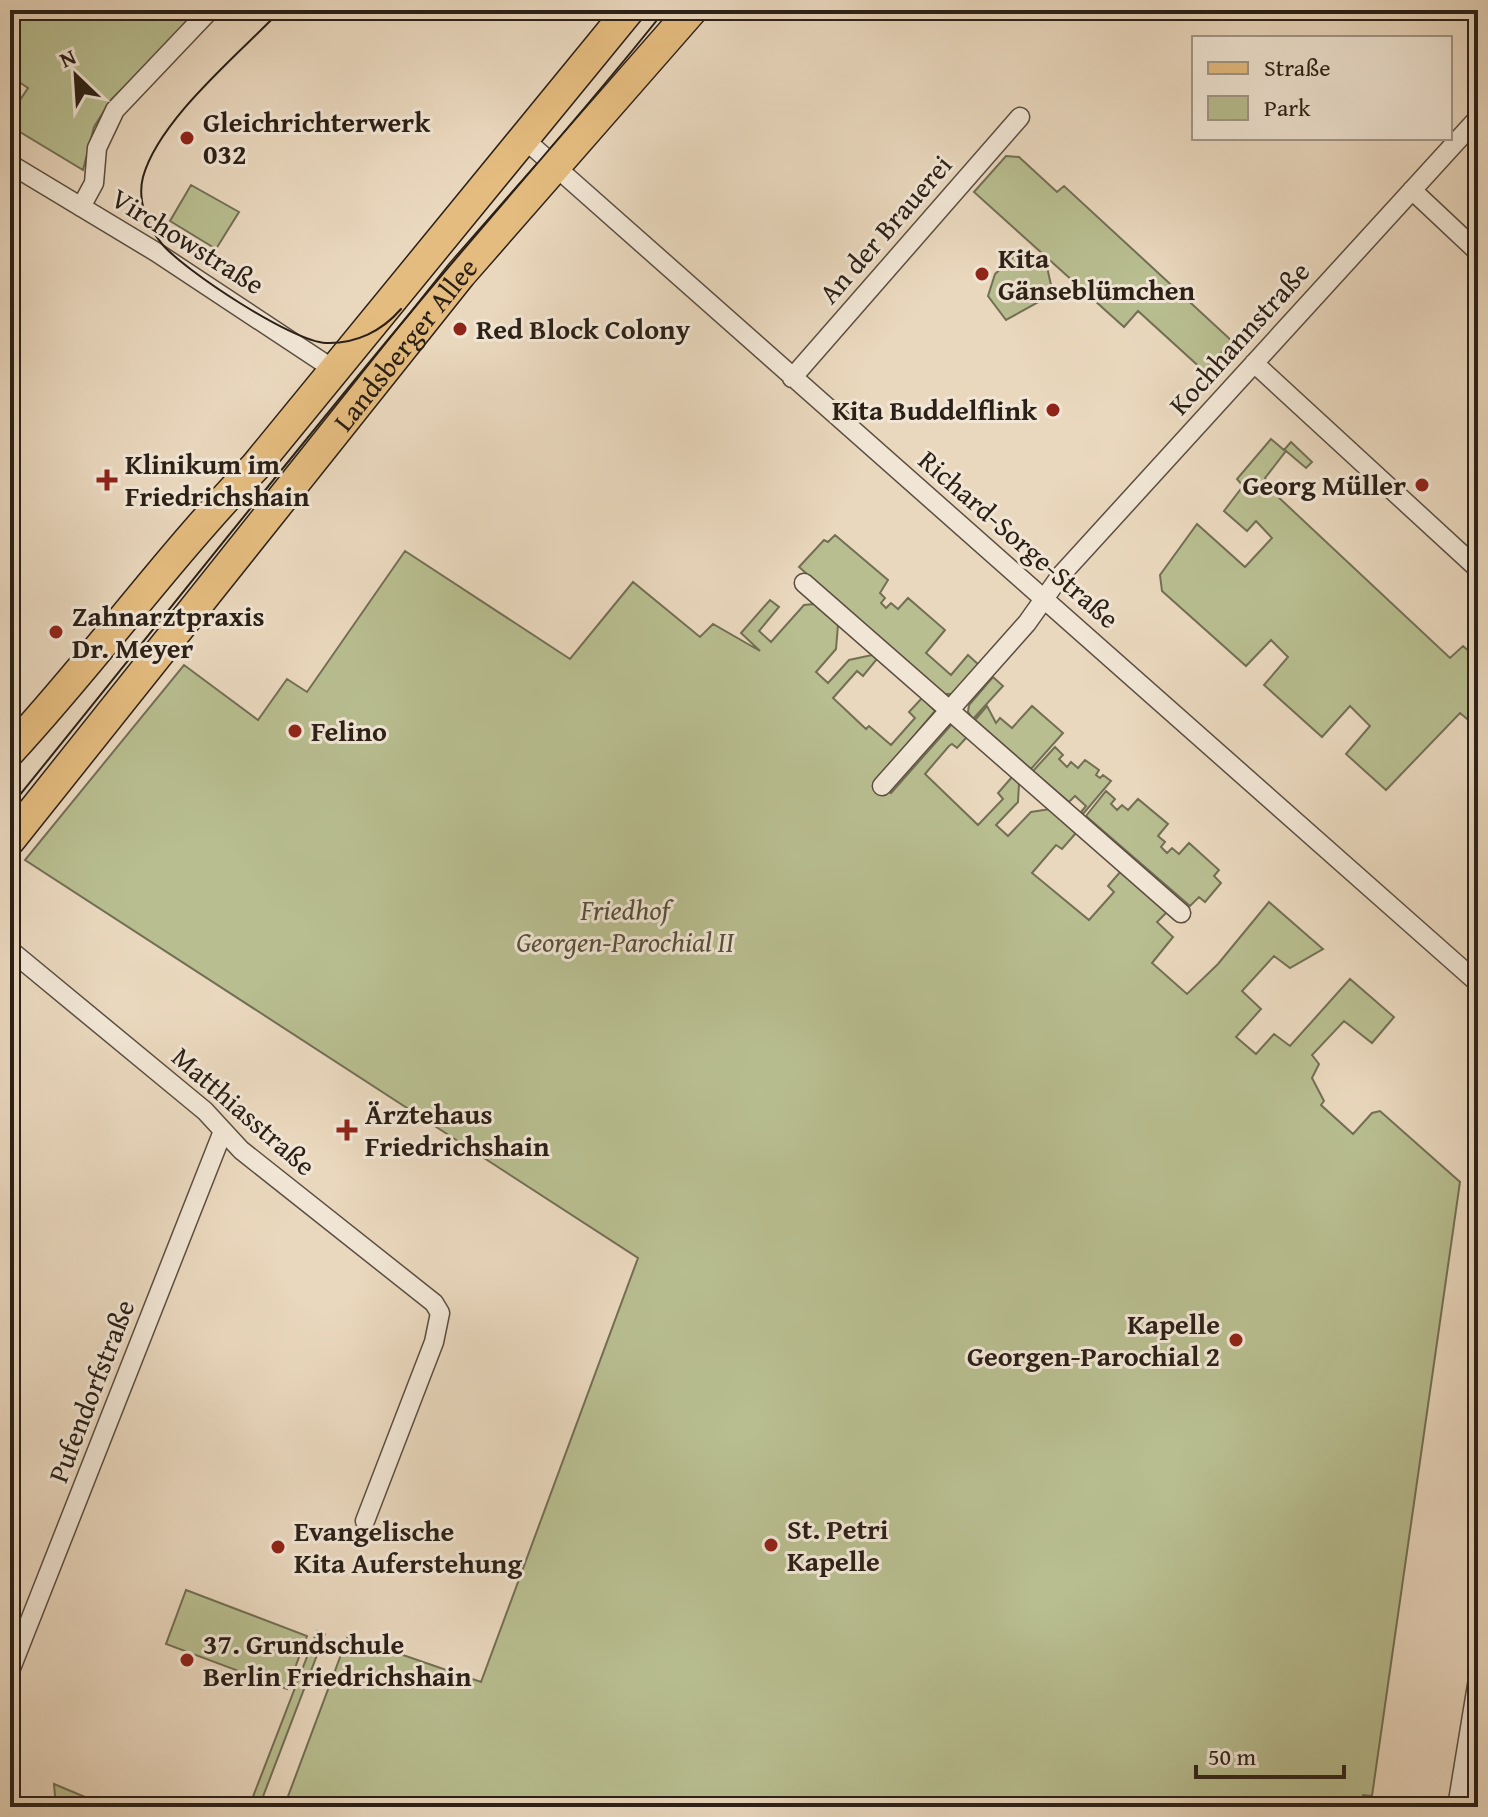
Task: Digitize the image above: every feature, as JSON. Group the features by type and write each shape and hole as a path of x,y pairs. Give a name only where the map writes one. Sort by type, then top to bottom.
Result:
{"main road":[{"name":"Landsberger Allee","path":"10,751 69,687 629,10"},
{"name":"Landsberger Allee","path":"10,840 223,575 318,449 481,249 692,10"}],"street":[{"path":"81,207 94,183 97,148 115,110 210,10"},
{"name":"An der Brauerei","path":"792,378 1020,117"},
{"name":"Kochhannstraße","path":"882,786 1061,575 1478,118"},
{"name":"Richard-Sorge-Straße","path":"523,138 1478,983"},
{"name":"Virchowstraße","path":"10,164 333,369"},
{"path":"1412,190 1478,252"},
{"path":"1254,363 1478,569"},
{"path":"804,583 1181,913"},
{"name":"Matthiasstraße","path":"10,950 205,1111 223,1131 288,1188 434,1303 440,1313 434,1342 365,1521"},
{"name":"Pufendorfstraße","path":"10,1671 223,1131"},
{"path":"1457,1807 1478,1679"}],"green space":[{"path":"10,10 201,10 111,100 94,127 83,170 10,126 10,115 28,88 10,76"},
{"path":"1006,156 1019,157 1057,192 1064,186 1232,341 1204,371 1138,311 1124,327 974,192"},
{"path":"191,185 239,212 216,249 170,221"},
{"path":"1021,250 1047,267 1053,294 1006,320 988,296 995,274"},
{"path":"1271,439 1284,450 1291,442 1312,462 1306,468 1286,451 1265,478 1275,494 1450,658 1463,646 1478,659 1478,728 1460,713 1386,790 1346,754 1370,726 1350,706 1322,737 1264,685 1288,657 1271,640 1246,666 1162,591 1160,575 1197,524 1245,567 1272,538 1256,521 1247,531 1224,511 1243,486 1237,479"},
{"path":"835,535 888,580 880,593 885,598 881,603 886,608 891,603 898,609 908,598 945,630 926,653 951,675 968,655 979,665 954,694 944,694 799,567 824,540 828,542"},
{"name":"Friedhof Georgen-Parochial II","path":"405,551 570,659 633,582 700,637 713,624 760,651 741,633 770,600 779,607 759,631 771,642 804,605 814,604 838,625 836,649 816,672 828,683 849,660 872,655 877,659 863,676 857,671 833,698 866,729 869,726 891,745 915,718 909,712 922,698 935,711 876,781 891,793 952,724 967,737 957,748 952,744 949,746 925,774 978,825 1003,799 998,793 1012,777 1019,783 1018,802 996,825 1008,836 1031,812 1050,809 1076,833 1062,849 1056,845 1032,873 1089,920 1114,892 1108,886 1121,871 1167,912 1157,922 1173,937 1152,963 1187,994 1218,964 1269,902 1323,949 1290,968 1274,956 1242,991 1261,1009 1236,1037 1256,1054 1274,1034 1290,1046 1350,979 1394,1017 1372,1043 1344,1021 1312,1055 1319,1064 1312,1078 1324,1101 1321,1105 1353,1134 1372,1113 1380,1111 1460,1182 1372,1796 1363,1795 1361,1807 284,1807 348,1636 481,1682 638,1258 25,860 184,665 258,720 287,679 307,692"},
{"path":"993,677 1003,686 973,719 968,712 969,705"},
{"path":"987,706 996,723 1000,718 1012,728 1032,706 1063,733 1031,769 975,720"},
{"path":"1055,747 1063,755 1059,759 1067,767 1071,762 1078,768 1085,760 1099,770 1096,775 1100,778 1103,775 1111,781 1083,814 1081,812 1086,806 1075,796 1069,802 1033,771"},
{"path":"1106,791 1115,799 1111,804 1117,810 1122,805 1128,810 1138,799 1168,824 1158,836 1165,842 1161,847 1167,853 1172,848 1179,854 1189,843 1219,870 1214,876 1221,883 1205,902 1199,897 1190,906 1086,816"},
{"path":"186,1590 307,1636 287,1689 166,1644"},
{"path":"317,1631 325,1634 259,1807 249,1807"},
{"path":"54,1784 109,1807 56,1807"}],"tram line":[{"path":"281,10 202,88 165,133 152,155 141,186 142,204 148,221 162,244 193,271 240,303 310,340 337,343 358,338 377,330 401,309"},
{"path":"10,807 360,373 665,10"}],"place":[{"name":"Gleichrichterwerk 032","path":"187,138"},
{"name":"Kita Gänseblümchen","path":"982,274"},
{"name":"Red Block Colony","path":"460,329"},
{"name":"Kita Buddelflink","path":"1053,410"},
{"name":"Klinikum im Friedrichshain","path":"107,480"},
{"name":"Georg Müller","path":"1422,485"},
{"name":"Zahnarztpraxis Dr. Meyer","path":"56,632"},
{"name":"Felino","path":"295,731"},
{"name":"Ärztehaus Friedrichshain","path":"347,1130"},
{"name":"Kapelle Georgen-Parochial 2","path":"1236,1340"},
{"name":"St. Petri Kapelle","path":"771,1545"},
{"name":"Evangelische Kita Auferstehung","path":"278,1547"},
{"name":"37. Grundschule Berlin Friedrichshain","path":"187,1660"}]}
